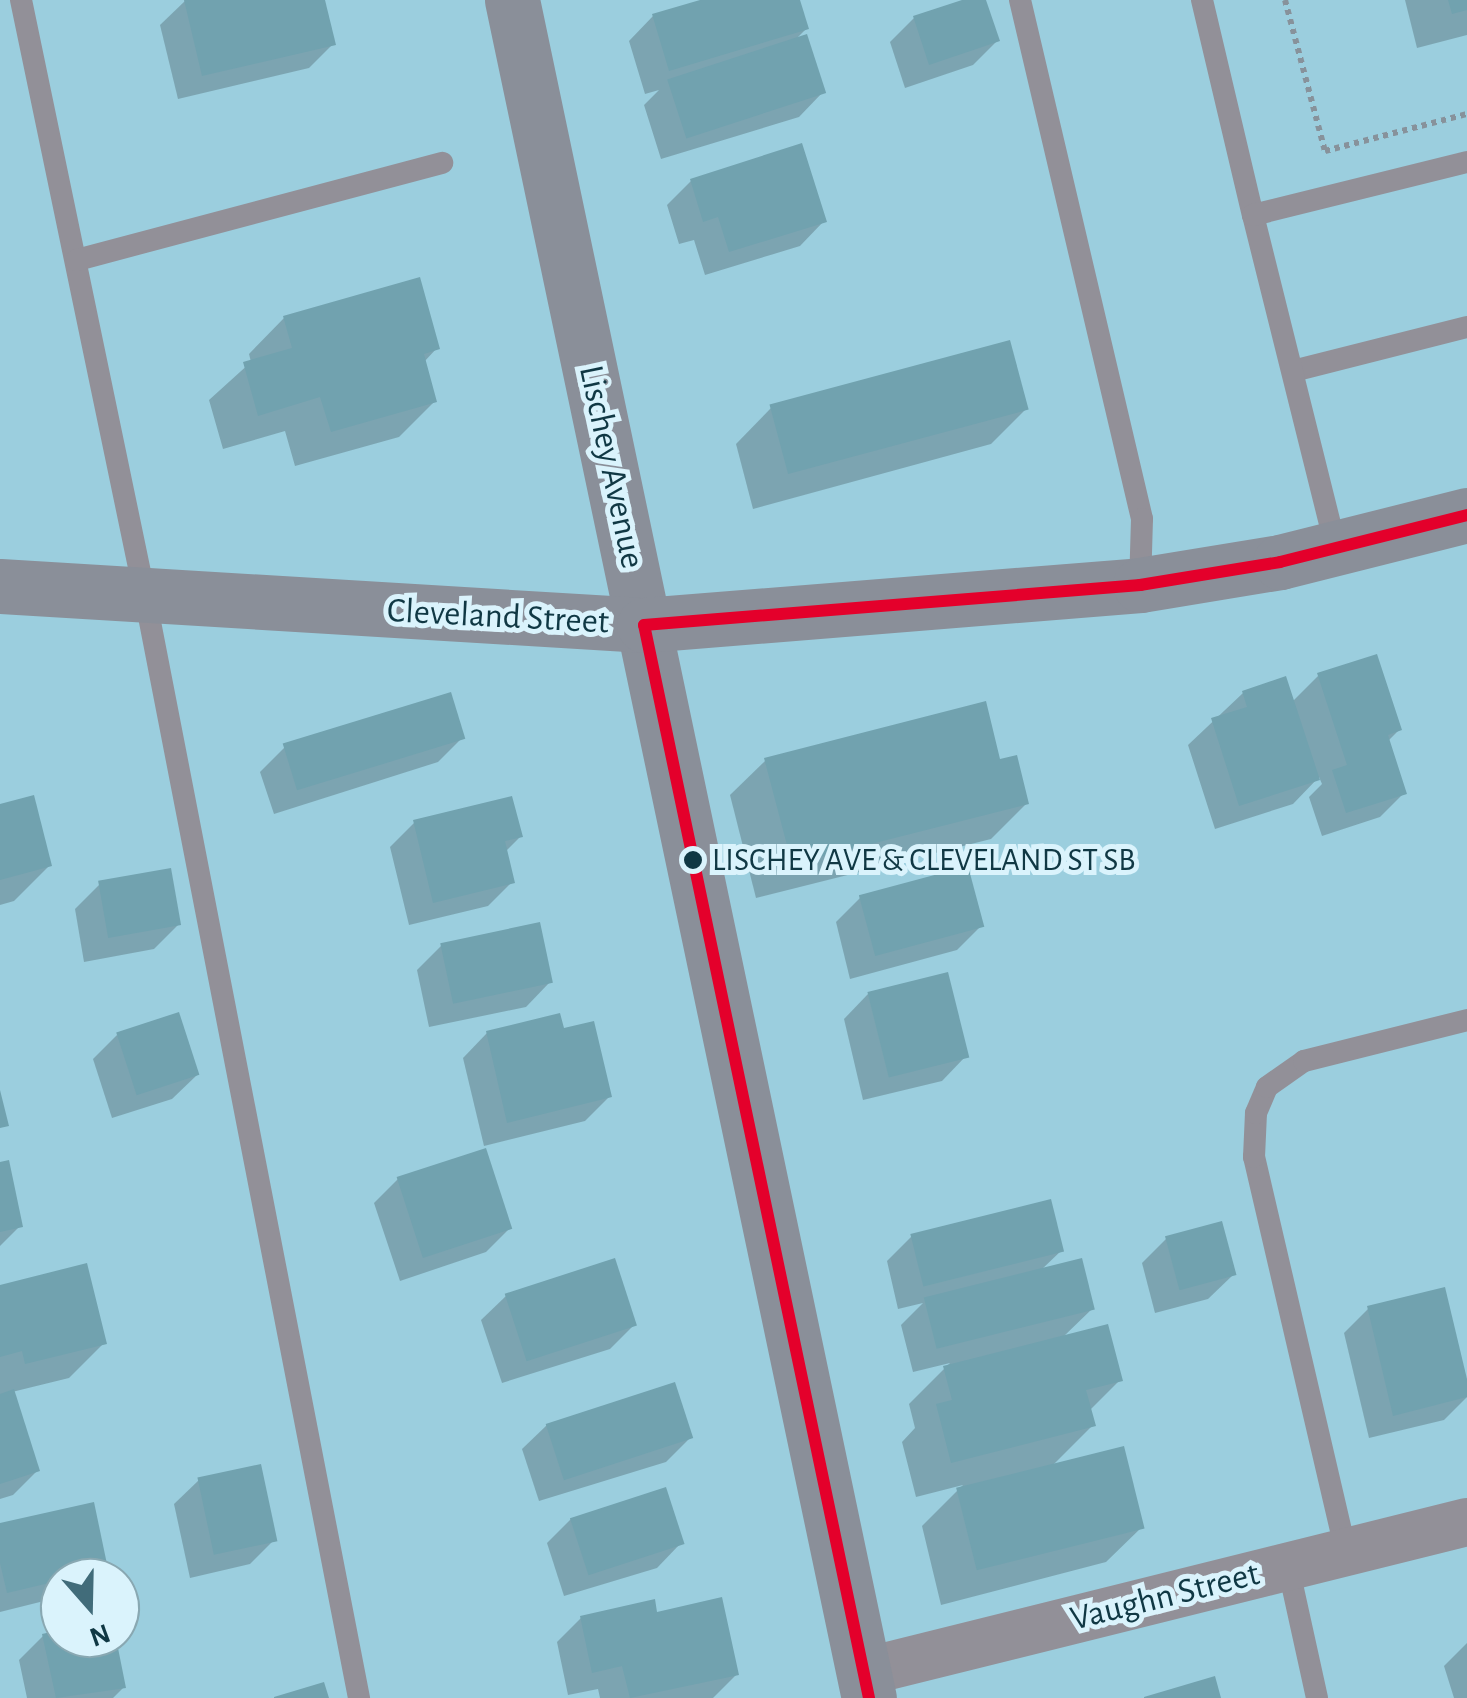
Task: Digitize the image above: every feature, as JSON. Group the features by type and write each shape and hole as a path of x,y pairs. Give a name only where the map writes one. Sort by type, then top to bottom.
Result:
{"street":[{"name":"Lischey Avenue","path":"512,0 866,1685"},
{"name":"Cleveland Street","path":"0,586 644,626 1140,585 1336,548 1467,515"},
{"name":"Vaughn Street","path":"866,1685 1288,1566 1467,1522"}],"lane":[{"path":"20,0 145,596 359,1698"},
{"path":"1020,0 1142,518 1140,585"},
{"path":"1202,0 1336,548"},
{"path":"1253,214 1467,162"},
{"path":"76,260 442,163"},
{"path":"1294,371 1467,327"},
{"path":"1346,1552 1254,1157 1256,1113 1267,1087 1284,1071 1304,1061 1467,1020"},
{"path":"1288,1566 1316,1698"}],"path":[{"path":"1285,0 1325,150 1467,114"}],"building":[{"path":"184,0 325,0 336,45 202,76"},
{"path":"700,0 800,0 809,29 669,71 652,14"},
{"path":"962,0 986,0 1000,41 929,65 913,16"},
{"path":"1448,0 1467,0 1467,10 1452,14"},
{"path":"807,34 826,93 686,138 667,79"},
{"path":"802,143 827,222 729,252 718,217 703,222 690,179"},
{"path":"420,277 440,349 424,354 437,402 331,432 320,397 258,416 243,362 292,348 283,316"},
{"path":"1010,340 1029,410 788,474 769,404"},
{"path":"1377,654 1402,730 1388,735 1407,794 1346,813 1332,770 1347,765 1317,673"},
{"path":"1286,676 1320,780 1239,806 1211,718 1247,707 1242,691"},
{"path":"451,692 465,739 297,790 283,743"},
{"path":"986,701 1000,759 1017,755 1029,804 792,864 764,758"},
{"path":"34,795 52,866 0,880 0,804"},
{"path":"512,796 523,837 505,841 515,883 433,903 413,820"},
{"path":"968,866 984,927 875,956 859,895"},
{"path":"171,868 181,925 108,938 98,881"},
{"path":"540,922 553,983 453,1004 440,943"},
{"path":"948,972 969,1057 889,1077 867,992"},
{"path":"179,1012 199,1075 137,1095 116,1032"},
{"path":"560,1013 564,1028 594,1021 612,1097 507,1123 486,1031"},
{"path":"0,1090 9,1126 0,1128"},
{"path":"486,1148 512,1229 423,1258 397,1177"},
{"path":"9,1160 23,1227 0,1232 0,1162"},
{"path":"1051,1199 1064,1251 923,1286 910,1234"},
{"path":"1222,1221 1236,1275 1180,1290 1165,1236"},
{"path":"615,1258 637,1326 527,1361 505,1294"},
{"path":"1082,1258 1095,1309 937,1349 924,1297"},
{"path":"87,1263 107,1344 25,1364 22,1351 0,1357 0,1285"},
{"path":"1445,1287 1467,1379 1467,1397 1393,1416 1367,1306"},
{"path":"1108,1324 1123,1381 1086,1390 1096,1426 951,1463 936,1404 952,1400 943,1366"},
{"path":"675,1382 693,1438 564,1480 546,1424"},
{"path":"14,1389 40,1471 0,1484 0,1394"},
{"path":"1124,1446 1145,1528 977,1570 956,1488"},
{"path":"261,1464 277,1541 214,1555 197,1478"},
{"path":"666,1487 685,1544 588,1575 570,1518"},
{"path":"94,1502 106,1558 40,1558 40,1585 7,1593 0,1563 0,1523"},
{"path":"722,1597 739,1675 630,1698 622,1666 592,1673 580,1616 655,1599 657,1612"},
{"path":"47,1658 120,1658 126,1688 56,1698"},
{"path":"1215,1676 1221,1698 1144,1698 1144,1697"},
{"path":"324,1682 329,1698 274,1698 274,1697"}],"transit line":[{"path":"869,1698 644,625 1140,585 1280,562 1467,515"}],"place":[{"name":"LISCHEY AVE & CLEVELAND ST SB","path":"693,860"}]}
